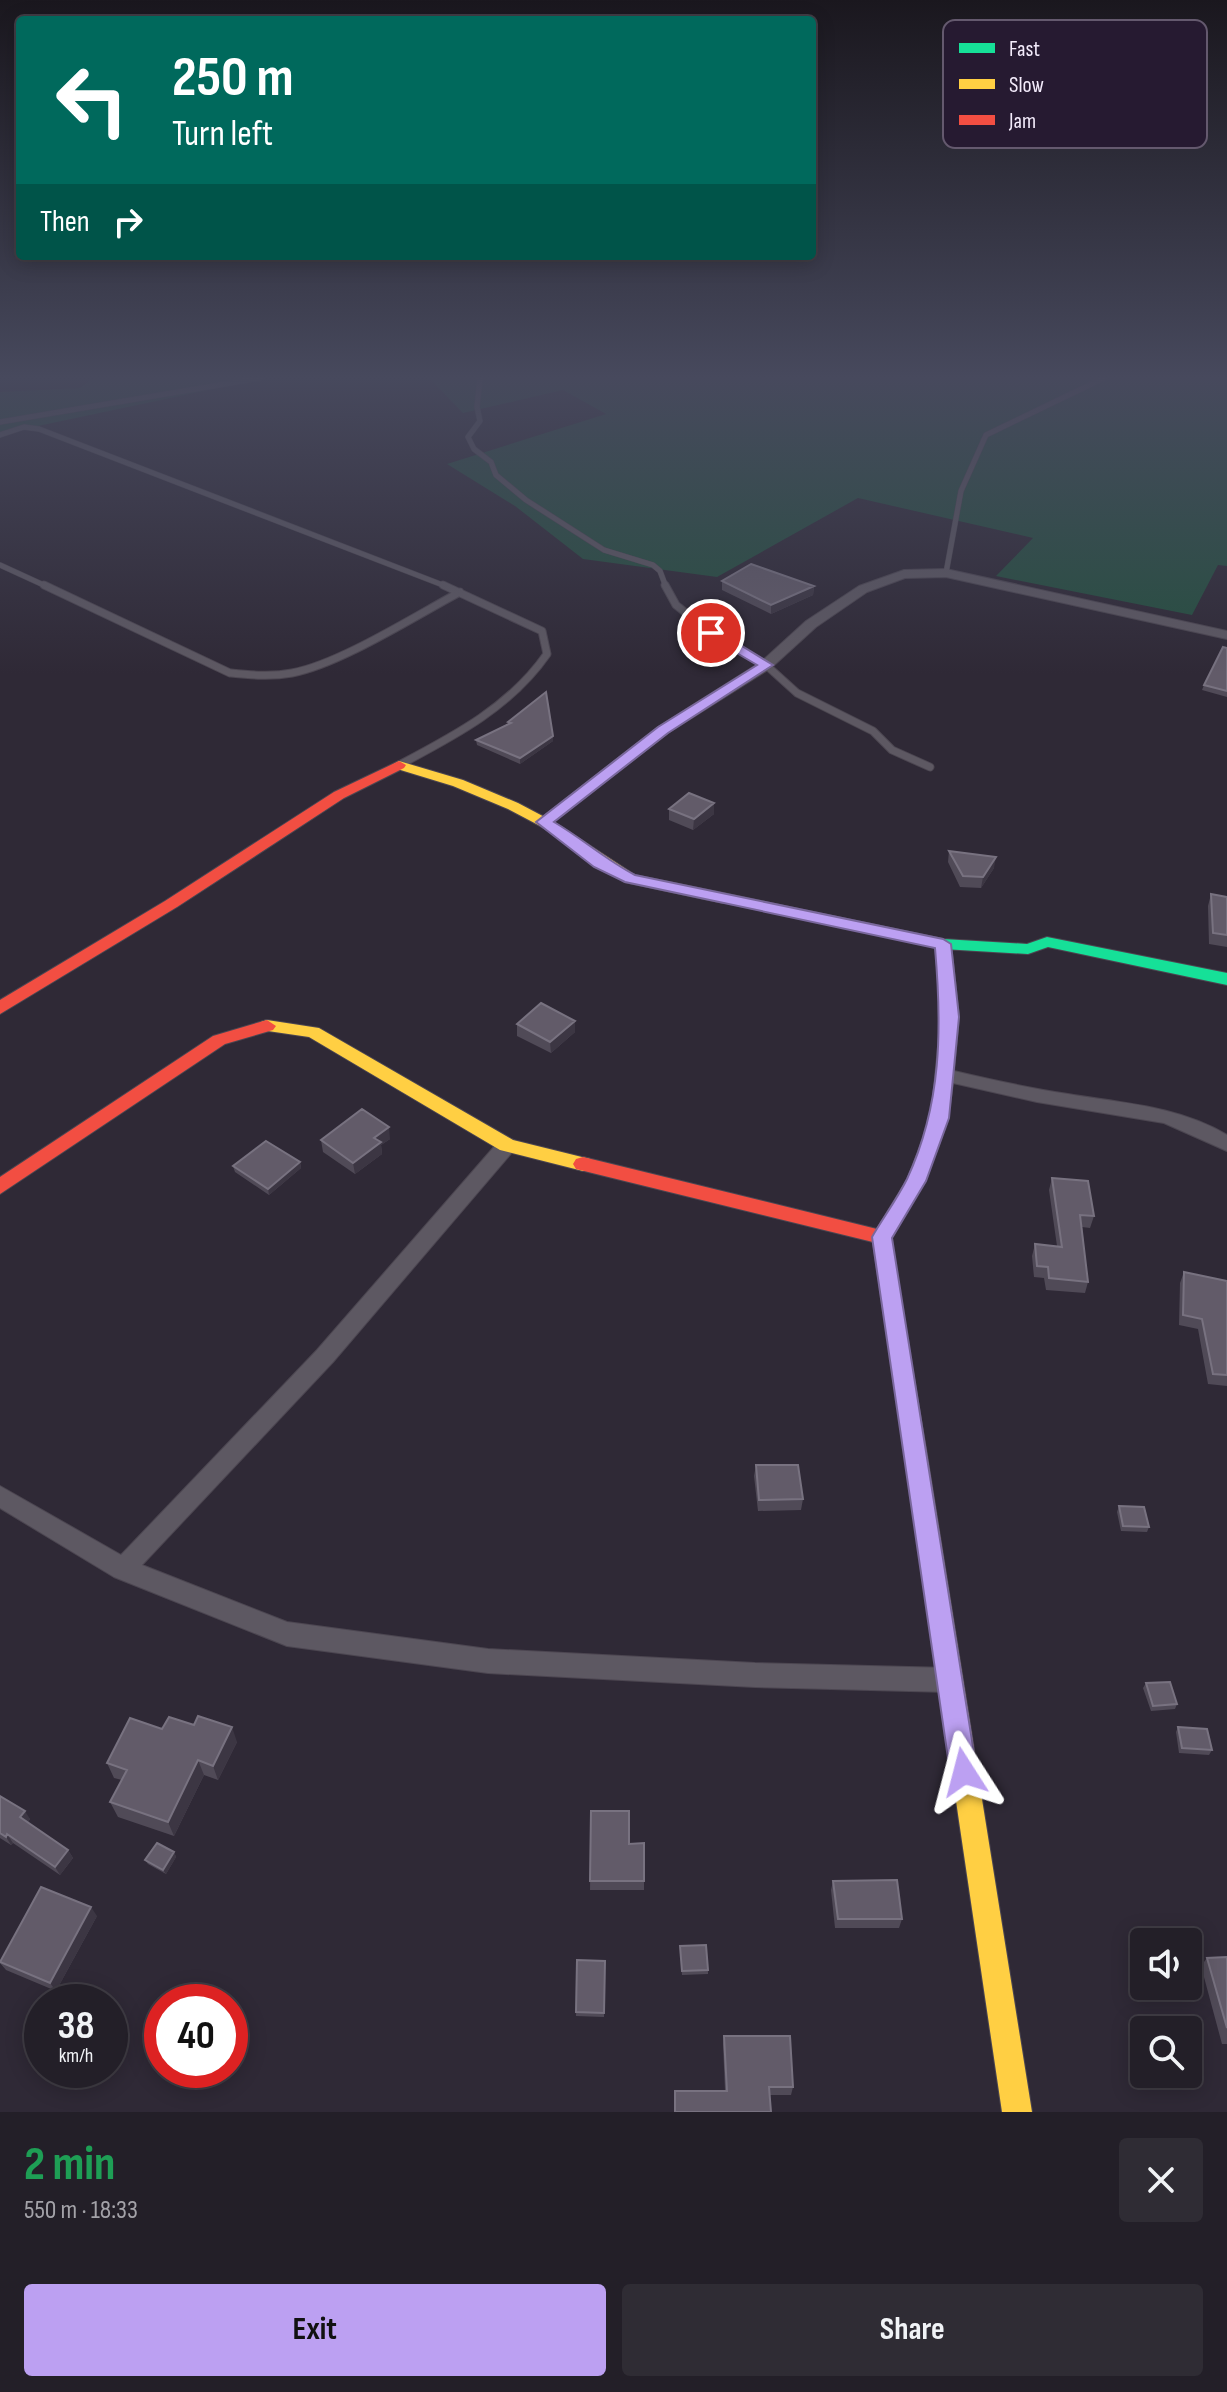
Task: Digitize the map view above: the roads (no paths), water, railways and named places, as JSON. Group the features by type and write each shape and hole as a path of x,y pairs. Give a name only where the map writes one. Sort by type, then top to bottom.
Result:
{"street":[{"path":"544,822 663,730 766,665 811,624 863,589 904,574 946,573 1227,635"},
{"path":"0,1008 171,904 339,795 401,764 462,782 544,822 569,837 600,863 630,879 943,944 1028,949 1047,942 1227,979"},
{"path":"943,944 950,1017 940,1118 929,1153 882,1237 1017,2112"},
{"path":"0,1187 219,1040 269,1025 313,1032 507,1145 882,1237"},
{"path":"943,1075 1052,1099 1135,1110 1209,1130 1227,1144"},
{"path":"123,1569 325,1356 507,1145"},
{"path":"0,1496 123,1569 287,1634 488,1661 755,1675 949,1680"}],"lane":[{"path":"162,477 460,592 542,631 547,654 535,676 440,743 401,764"},
{"path":"498,477 526,500 604,550 653,565 660,571 676,605 711,633 766,665 797,693 873,731 892,750 930,767"},
{"path":"946,573 961,491 967,477"},
{"path":"0,565 230,673 258,676 293,673 327,662 460,592"}]}
